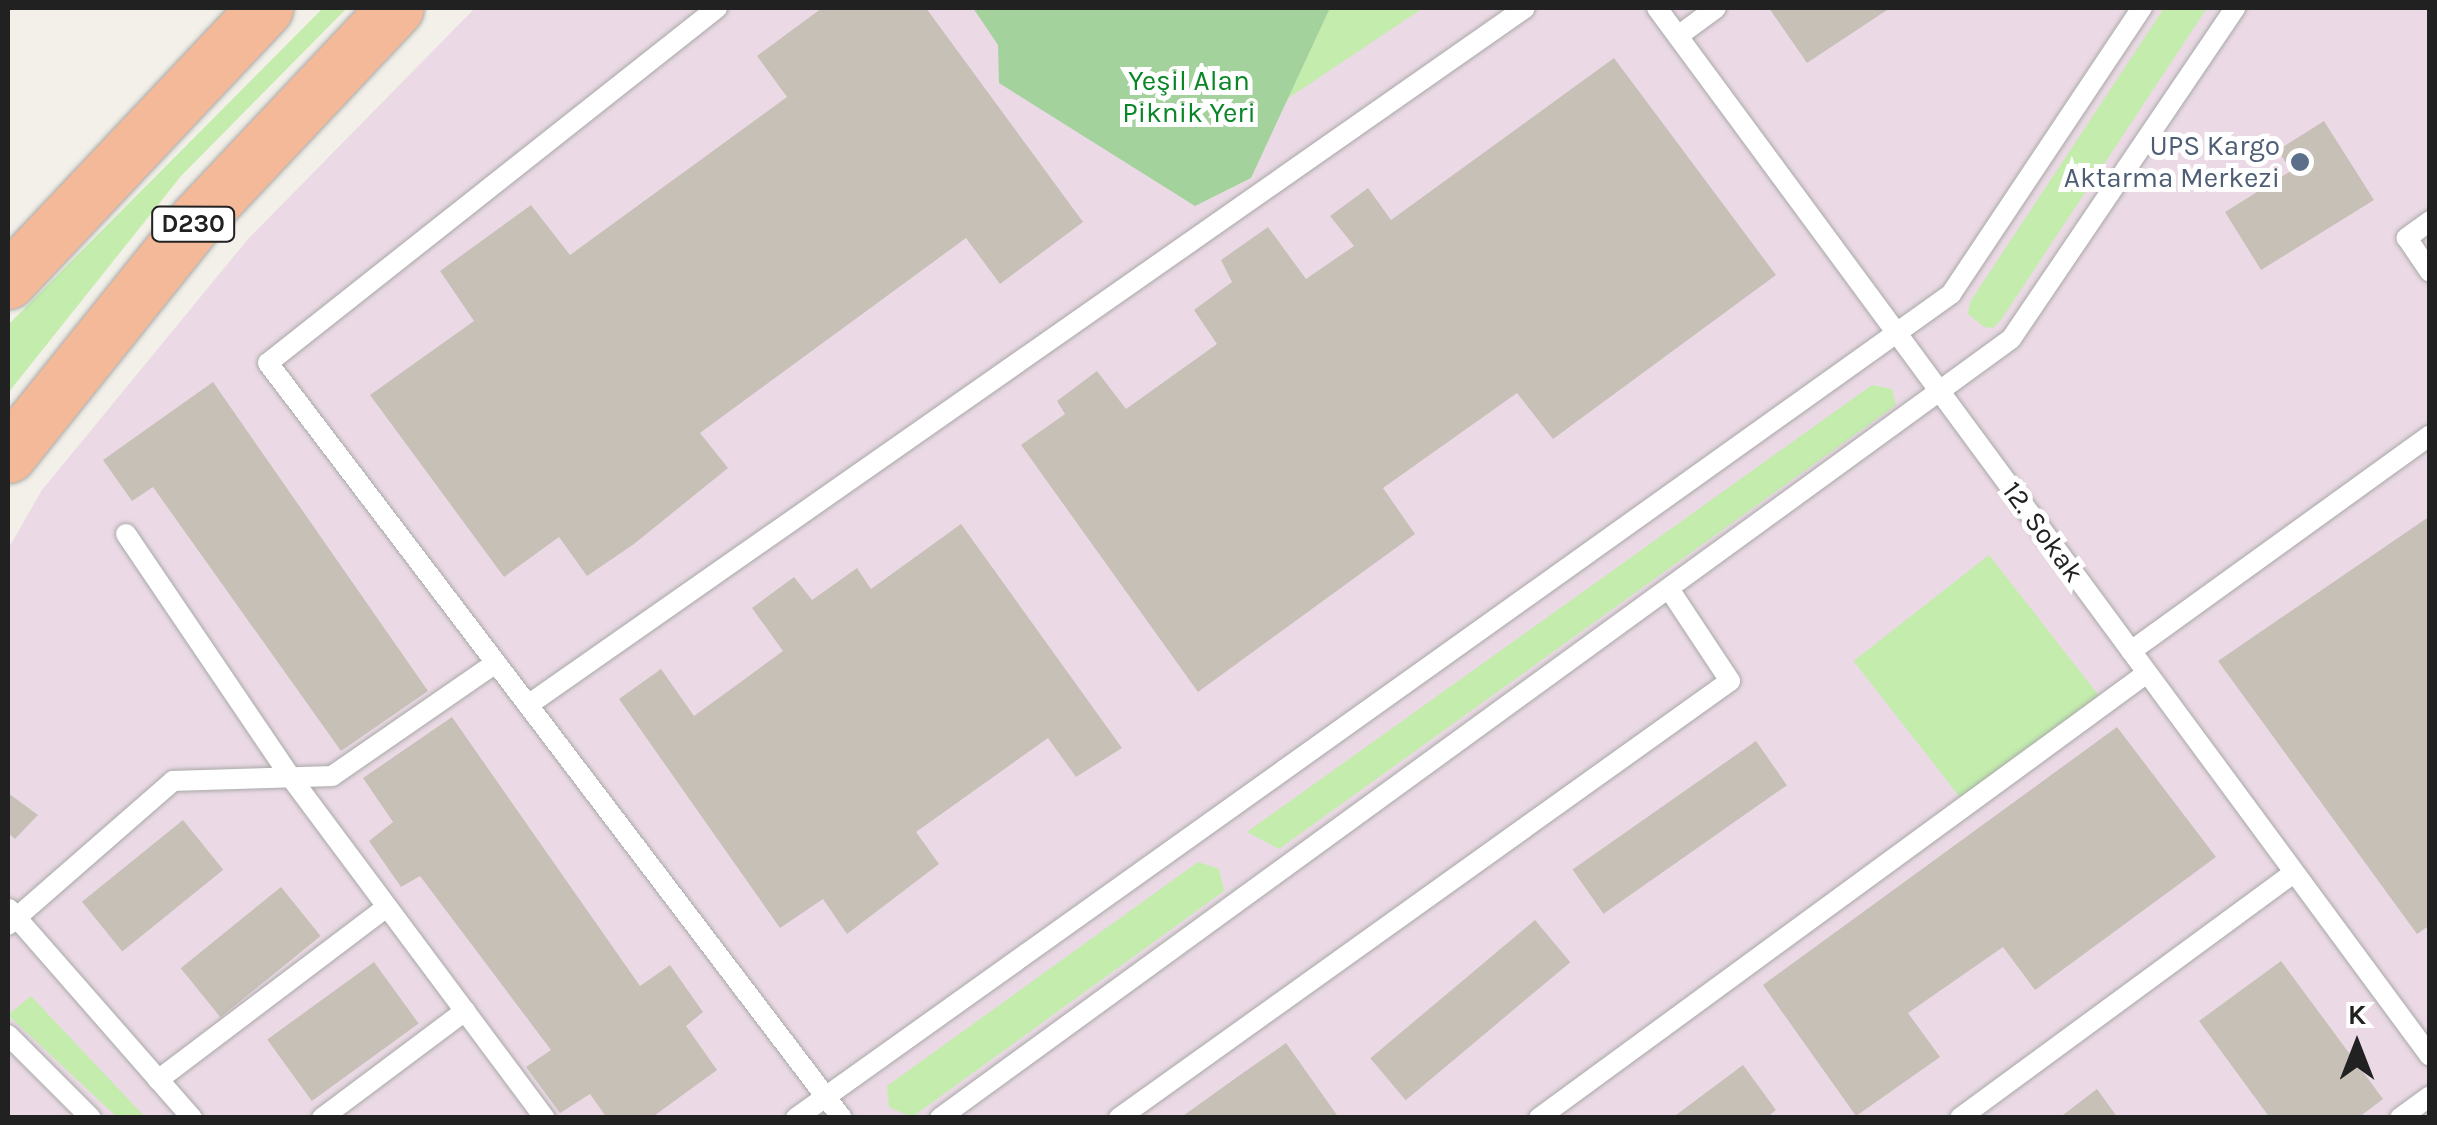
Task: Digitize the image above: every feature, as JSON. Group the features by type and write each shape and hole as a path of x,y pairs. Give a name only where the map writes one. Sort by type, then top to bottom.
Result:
{"highway":[{"path":"8,281 265,8"},
{"name":"D230","path":"8,454 196,220 396,8"}],"lane":[{"path":"717,8 268,364 842,1118"},
{"path":"528,705 1525,8"},
{"name":"12. Sokak","path":"1657,8 2430,1056"},
{"path":"1678,36 1716,8"},
{"path":"796,1118 1951,294 2142,8"},
{"path":"940,1118 1671,592 2011,339 2235,8"},
{"path":"2430,222 2407,238 2430,272"},
{"path":"2131,651 2430,435"},
{"path":"126,534 292,780 545,1118"},
{"path":"1119,1118 1730,681 1671,592"},
{"path":"192,1118 10,916 173,780 332,776 496,663"},
{"path":"1539,1118 2147,674"},
{"path":"1960,1118 2294,872"},
{"path":"158,1080 387,907"},
{"path":"322,1118 465,1011"},
{"path":"8,1035 91,1118"},
{"path":"2400,1118 2430,1096"}],"shaded area":[{"path":"475,8 2429,8 2429,1117 8,1118 8,549 42,490 248,239"}],"green space":[{"path":"323,8 347,8 181,176 8,393 8,325"},
{"name":"Yeşil Alan Piknik Yeri","path":"973,8 1330,8 1251,178 1195,206 999,83 998,45"},
{"path":"1330,8 1423,8 1287,99"},
{"path":"2164,8 2207,8 2001,320 1993,328 1984,327 1968,314 1970,302"},
{"path":"1872,385 1892,389 1896,405 1279,849 1247,832"},
{"path":"1989,555 2099,695 1963,801 1853,661"},
{"path":"1198,862 1219,869 1224,891 912,1117 889,1107 887,1086"},
{"path":"31,996 145,1117 117,1117 8,1015"}],"building":[{"path":"822,8 926,8 1083,222 1000,284 966,238 700,433 728,468 634,544 587,576 559,537 504,577 370,395 474,321 440,271 531,205 570,255 787,97 757,56"},
{"path":"1769,8 1890,8 1807,63"},
{"path":"1614,58 1776,275 1553,439 1517,393 1383,488 1415,534 1198,692 1021,445 1065,414 1057,401 1097,371 1126,409 1217,344 1194,310 1232,282 1221,260 1268,227 1306,279 1354,246 1330,216 1368,188 1391,220"},
{"path":"2324,121 2374,200 2261,270 2225,212 2291,171 2278,150"},
{"path":"213,382 428,691 341,751 153,487 132,501 103,460"},
{"path":"2430,516 2430,925 2417,934 2218,661"},
{"path":"961,524 1122,748 1076,777 1048,738 916,832 939,864 847,934 823,899 780,928 619,699 661,669 694,716 783,651 752,608 794,577 812,600 857,568 871,589"},
{"path":"452,717 640,986 670,965 703,1012 686,1026 717,1070 651,1118 607,1118 590,1094 560,1113 526,1067 551,1050 420,876 401,887 369,841 393,822 363,778"},
{"path":"2117,727 2216,857 2035,990 2003,947 1908,1013 1940,1057 1856,1116 1763,985"},
{"path":"1756,741 1787,785 1603,914 1573,869"},
{"path":"8,793 38,815 15,839 8,833"},
{"path":"183,820 223,870 122,952 82,902"},
{"path":"281,887 321,936 220,1017 181,968"},
{"path":"1535,920 1570,962 1406,1100 1370,1058"},
{"path":"2281,961 2383,1099 2358,1118 2270,1118 2199,1021"},
{"path":"374,962 419,1023 312,1101 267,1040"},
{"path":"1286,1043 1339,1118 1180,1118 1240,1075"},
{"path":"1743,1065 1776,1110 1766,1118 1672,1118"},
{"path":"2097,1089 2118,1118 2059,1118"}],"place":[{"name":"UPS Kargo Aktarma Merkezi","path":"2300,162"}]}
